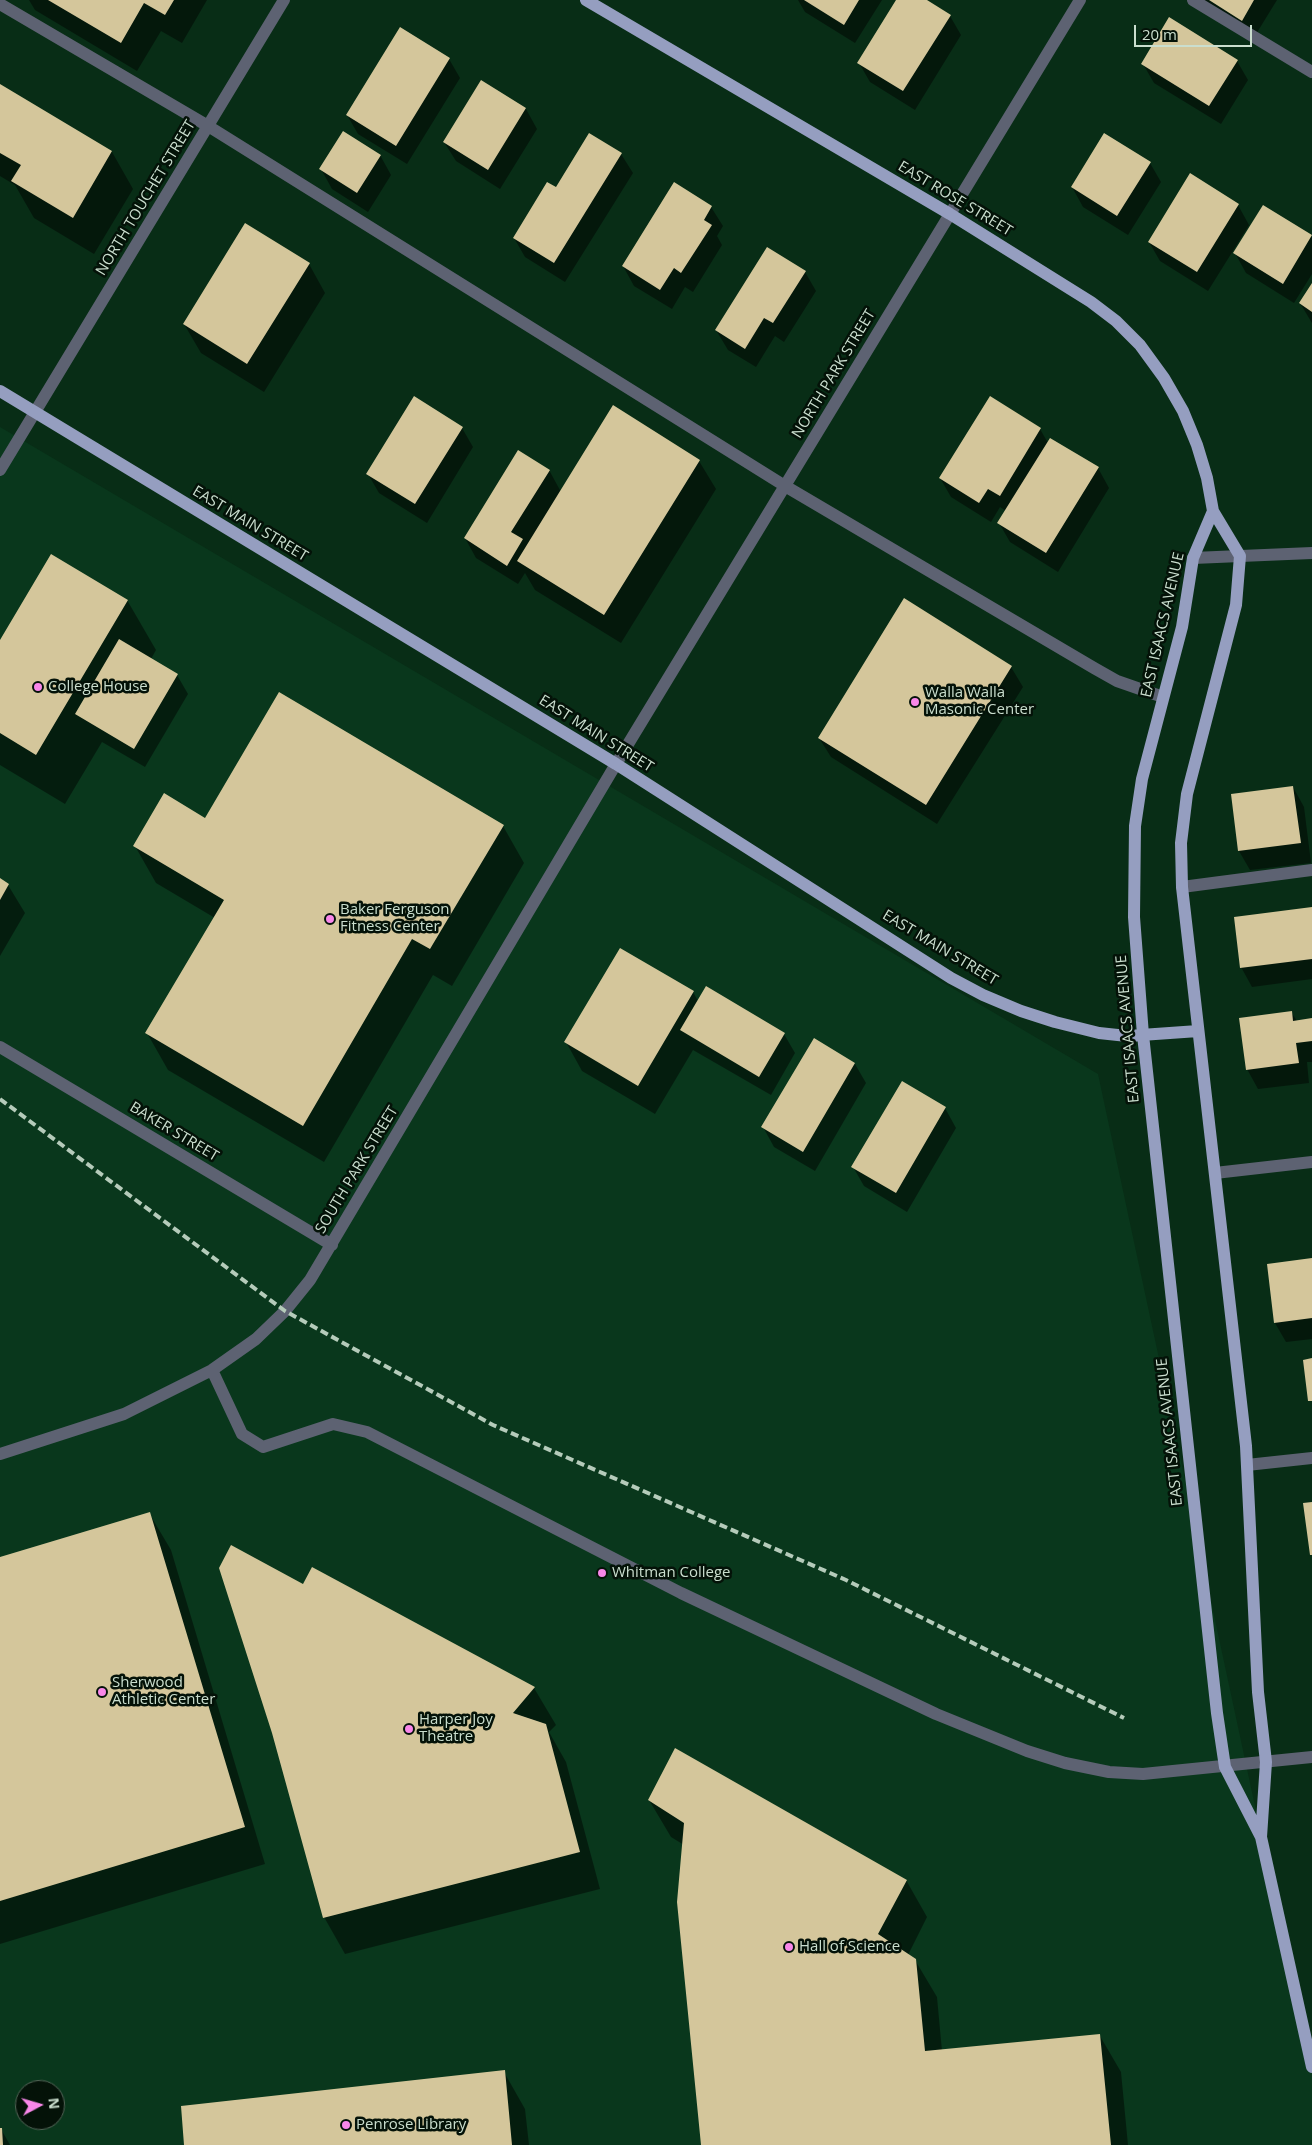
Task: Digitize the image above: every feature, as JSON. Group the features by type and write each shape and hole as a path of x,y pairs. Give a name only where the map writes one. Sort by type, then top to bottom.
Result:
{"main road":[{"name":"EAST ROSE STREET","path":"586,0 950,214 1091,302 1116,321 1140,345 1164,378 1183,411 1197,445 1207,478 1213,511"},
{"name":"EAST MAIN STREET","path":"0,391 616,764 951,978 983,995 1021,1011 1055,1022 1112,1035 1198,1031"},
{"path":"1213,511 1240,556"},
{"name":"EAST ISAACS AVENUE","path":"1213,511 1193,558 1188,598 1142,779 1135,826 1134,917 1143,1035 1216,1704 1225,1767 1261,1837 1312,2067"},
{"name":"EAST ISAACS AVENUE","path":"1240,556 1236,605 1188,794 1182,843 1182,887 1216,1173 1247,1465 1258,1692 1266,1762 1261,1837"}],"street":[{"name":"NORTH TOUCHET STREET","path":"0,470 284,0"},
{"name":"NORTH PARK STREET","path":"616,764 1080,0"},
{"path":"1193,0 1312,72"},
{"path":"0,4 208,126 785,486 1117,681 1164,697"},
{"path":"1193,558 1312,553"},
{"name":"SOUTH PARK STREET","path":"0,1454 124,1414 212,1370 256,1339 285,1311 310,1280 332,1245 616,764"},
{"path":"1182,887 1312,870"},
{"name":"BAKER STREET","path":"0,1047 332,1245"},
{"path":"1216,1173 1312,1162"},
{"path":"212,1370 242,1434 263,1447 333,1424 367,1432 681,1593 985,1735 1065,1763 1109,1772 1143,1774 1312,1757"},
{"path":"1247,1465 1312,1458"}],"shaded area":[{"name":"Whitman College","path":"0,427 1098,1074 1312,2072 1312,2145 0,2145"}],"building":[{"path":"48,0 174,0 165,15 144,3 121,43"},
{"path":"804,0 859,0 844,25"},
{"path":"896,0 927,0 951,15 903,91 857,63"},
{"path":"1209,0 1254,0 1242,21"},
{"path":"1169,17 1238,60 1209,106 1141,64"},
{"path":"400,27 450,58 396,146 346,115"},
{"path":"481,80 526,108 488,170 443,142"},
{"path":"0,84 112,151 73,218 11,181 21,165 0,153"},
{"path":"343,131 381,155 357,193 319,169"},
{"path":"589,133 622,153 554,263 513,238 547,182 556,187"},
{"path":"1104,133 1151,162 1117,216 1071,187"},
{"path":"1190,173 1239,204 1197,272 1148,242"},
{"path":"674,182 712,206 704,220 712,225 681,273 674,268 660,290 622,266"},
{"path":"1263,205 1312,235 1283,284 1233,253"},
{"path":"245,223 310,263 247,364 183,324"},
{"path":"767,247 806,271 773,323 764,318 745,349 715,330"},
{"path":"1312,283 1312,312 1299,303"},
{"path":"414,396 463,427 415,504 366,474"},
{"path":"990,396 1041,428 1000,496 988,489 979,503 939,478"},
{"path":"613,405 700,460 604,615 517,561"},
{"path":"1050,438 1099,467 1046,553 997,523"},
{"path":"518,450 550,470 511,532 523,539 507,566 464,538"},
{"name":"College House","path":"51,554 128,600 36,755 0,733 0,640"},
{"name":"Walla Walla Masonic Center","path":"904,598 1012,666 926,805 818,738"},
{"path":"119,639 178,674 134,749 75,714"},
{"name":"Baker Ferguson Fitness Center","path":"279,692 504,825 430,949 412,939 303,1126 145,1033 224,900 133,846 164,793 205,818"},
{"path":"1293,786 1301,843 1238,851 1231,794"},
{"path":"0,878 9,884 0,900"},
{"path":"1312,907 1312,959 1240,968 1234,917"},
{"path":"620,948 694,991 638,1086 564,1042"},
{"path":"706,986 785,1033 759,1077 680,1030"},
{"path":"1292,1011 1293,1021 1312,1018 1312,1041 1296,1043 1299,1063 1246,1070 1239,1018"},
{"path":"814,1038 855,1063 803,1152 761,1127"},
{"path":"902,1081 946,1107 896,1193 851,1167"},
{"path":"1312,1258 1312,1318 1274,1323 1267,1264"},
{"path":"1312,1358 1312,1401 1308,1401 1303,1360"},
{"path":"1312,1502 1312,1555 1310,1555 1303,1503"},
{"name":"Sherwood Athletic Center","path":"150,1512 245,1827 0,1901 0,1557"},
{"name":"Harper Joy Theatre","path":"231,1545 303,1584 312,1567 535,1687 513,1713 546,1724 580,1852 323,1918 272,1733 219,1568"},
{"name":"Hall of Science","path":"675,1748 907,1880 878,1934 916,1959 925,2051 1100,2034 1111,2145 701,2145 677,1902 684,1823 648,1800"},
{"name":"Penrose Library","path":"505,2070 512,2145 184,2145 181,2106"},
{"path":"0,2128 2,2128 3,2145 0,2145"}],"railway":[{"path":"0,1099 285,1311 493,1425 846,1580 1124,1718"}],"place":[{"name":"College House","path":"38,687"},
{"name":"Walla Walla Masonic Center","path":"915,702"},
{"name":"Baker Ferguson Fitness Center","path":"330,919"},
{"name":"Whitman College","path":"602,1573"},
{"name":"Sherwood Athletic Center","path":"102,1692"},
{"name":"Harper Joy Theatre","path":"409,1729"},
{"name":"Hall of Science","path":"789,1947"},
{"name":"Penrose Library","path":"346,2125"}]}
